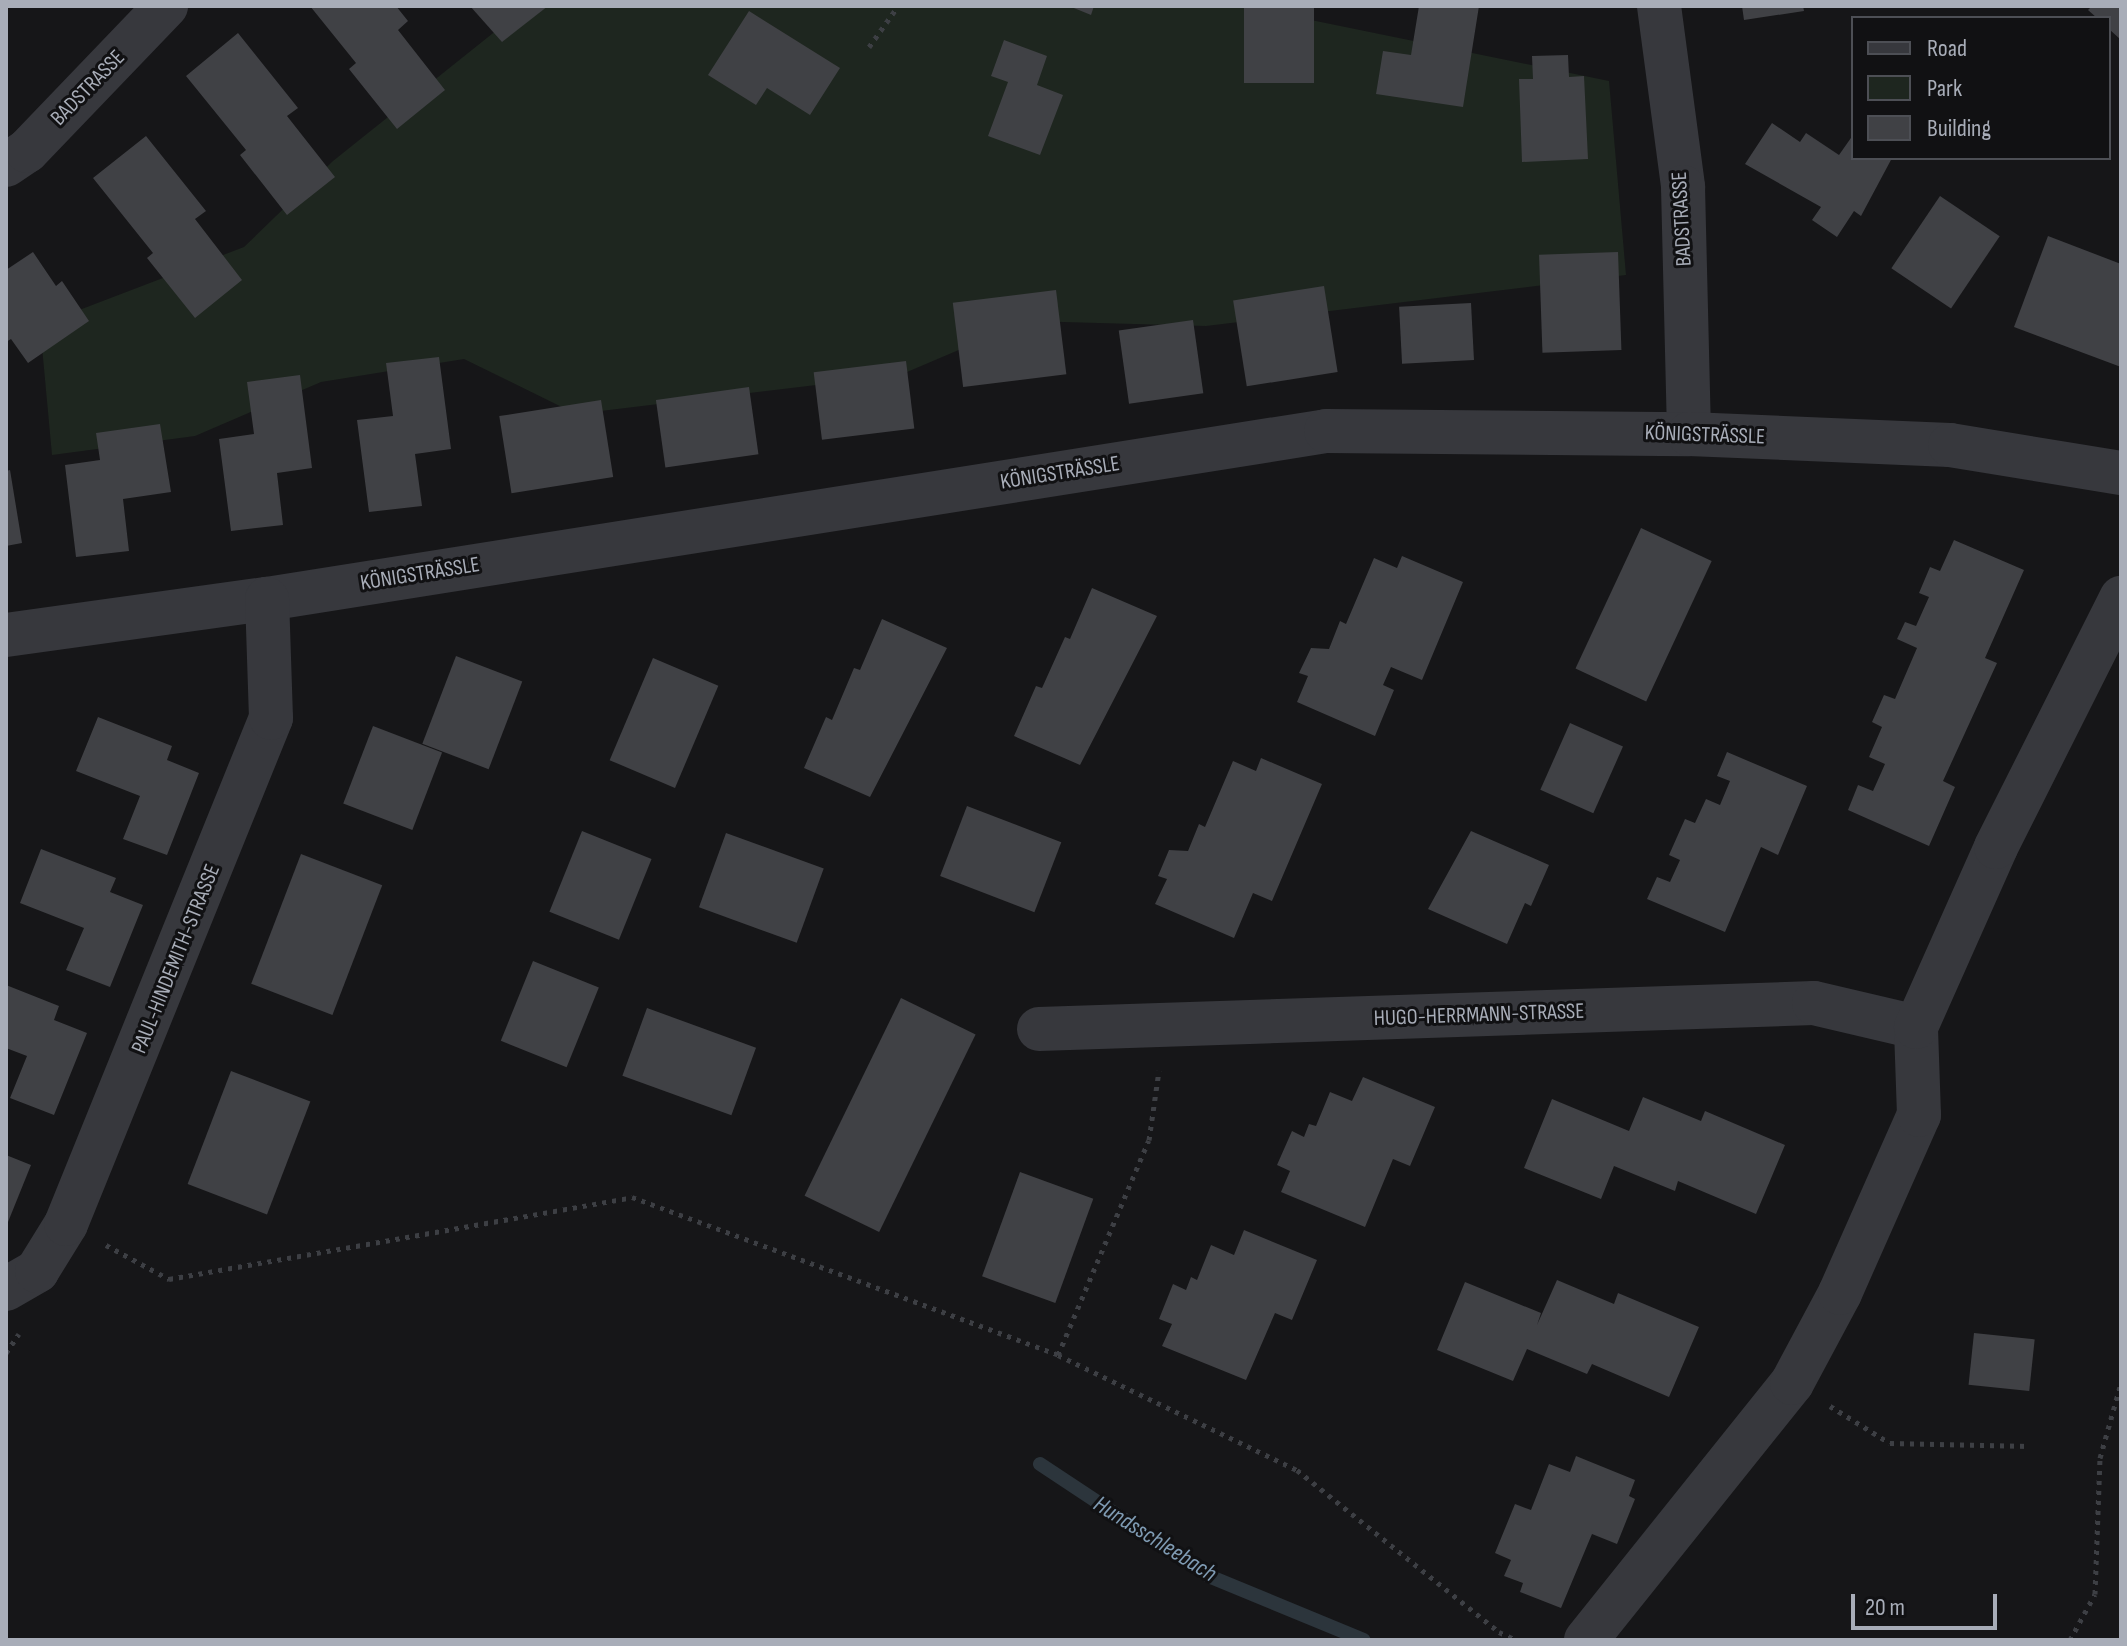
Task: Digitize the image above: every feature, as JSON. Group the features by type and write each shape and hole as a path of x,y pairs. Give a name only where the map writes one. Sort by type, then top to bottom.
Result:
{"street":[{"name":"BADSTRASSE","path":"6,165 27,151 166,6"},
{"name":"BADSTRASSE","path":"1659,6 1683,187 1689,434"},
{"name":"KÖNIGSTRÄSSLE","path":"6,635 267,599 1326,431 1689,434 1950,445 2121,473"},
{"path":"1586,1640 1792,1383 1840,1293 1919,1115 1916,1027 1996,847 2121,598"},
{"name":"PAUL-HINDEMITH-STRASSE","path":"6,1289 37,1271 66,1224 271,718 267,599"},
{"name":"HUGO-HERRMANN-STRASSE","path":"1039,1029 1814,1003 1916,1027"}],"path":[{"path":"869,47 898,6"},
{"path":"1058,1355 1149,1140 1166,1027"},
{"path":"66,1224 169,1279 632,1197 1058,1355 1297,1470 1499,1632 1516,1640"},
{"path":"1792,1383 1890,1443 2030,1446"},
{"path":"2070,1640 2095,1594 2100,1458 2121,1383"}],"green space":[{"path":"527,6 1270,6 1311,20 1609,81 1626,275 1206,326 1027,321 900,375 576,414 464,359 321,382 195,436 52,455 40,325 244,247 333,161"}],"building":[{"path":"310,6 396,6 408,21 398,30 445,90 397,129 349,69 356,63"},
{"path":"470,6 548,6 502,42"},
{"path":"1069,6 1094,6 1091,15"},
{"path":"1244,6 1314,6 1314,83 1244,83"},
{"path":"1419,6 1479,6 1463,107 1376,94 1383,51 1411,55"},
{"path":"1742,6 1803,6 1804,11 1744,20"},
{"path":"2092,6 2121,6 2121,40 2111,31 2111,16 2095,16 2088,10"},
{"path":"749,11 840,68 810,115 767,88 756,105 708,75"},
{"path":"238,33 298,108 287,116 335,177 287,215 240,155 246,150 186,76"},
{"path":"1004,40 1047,56 1037,85 1063,95 1040,155 988,136 1008,82 991,76"},
{"path":"1568,55 1569,77 1584,76 1588,159 1522,162 1519,79 1533,79 1532,56"},
{"path":"1772,123 1800,142 1806,133 1839,155 1851,138 1851,160 1891,160 1861,216 1854,211 1837,237 1812,220 1821,207 1745,164"},
{"path":"146,136 206,211 195,219 242,280 195,318 147,258 153,253 93,178"},
{"path":"1940,196 2000,236 1951,308 1891,268"},
{"path":"2048,236 2121,264 2121,367 2014,327"},
{"path":"33,252 56,286 62,281 89,321 28,363 11,339 6,342 6,270"},
{"path":"1618,252 1621,350 1542,353 1539,255"},
{"path":"1324,286 1338,372 1247,386 1233,300"},
{"path":"1056,290 1066,374 963,387 953,303"},
{"path":"1471,303 1474,360 1402,364 1399,307"},
{"path":"1193,320 1203,393 1129,404 1119,330"},
{"path":"439,357 451,449 415,454 422,506 369,512 357,420 393,416 386,363"},
{"path":"906,361 914,428 822,440 814,372"},
{"path":"300,375 312,468 277,473 283,525 231,531 219,439 254,434 247,382"},
{"path":"749,387 758,454 665,467 656,400"},
{"path":"601,400 613,477 511,493 499,416"},
{"path":"160,424 171,492 123,499 129,551 76,557 65,465 100,460 96,433"},
{"path":"10,470 22,543 6,546 6,471"},
{"path":"1641,528 1712,561 1646,701 1575,668"},
{"path":"1954,540 2024,570 1985,658 1997,663 1943,781 1955,787 1929,846 1848,810 1858,785 1873,791 1885,764 1869,757 1882,727 1872,722 1884,695 1895,699 1917,648 1897,639 1905,622 1916,626 1929,597 1919,593 1930,567 1940,571"},
{"path":"1402,556 1463,582 1422,680 1391,667 1383,685 1394,690 1375,736 1297,702 1308,676 1299,673 1311,648 1329,649 1340,621 1346,624 1374,558 1397,568"},
{"path":"1092,588 1157,616 1080,765 1014,736 1036,686 1042,688 1065,637 1070,639"},
{"path":"882,619 947,648 870,797 804,768 826,717 832,720 854,668 860,670"},
{"path":"456,656 522,681 489,769 422,744"},
{"path":"653,658 718,686 675,788 610,760"},
{"path":"98,717 172,746 167,760 199,773 167,855 123,839 140,796 76,771"},
{"path":"1570,723 1623,747 1593,813 1540,790"},
{"path":"373,726 442,753 412,830 343,803"},
{"path":"1727,752 1807,786 1778,855 1761,847 1725,932 1647,899 1657,877 1670,882 1680,860 1669,855 1685,819 1695,823 1706,799 1720,805 1730,781 1717,776"},
{"path":"1261,758 1322,784 1272,901 1253,893 1234,938 1155,904 1167,879 1158,876 1169,850 1188,851 1199,824 1205,827 1233,761 1256,771"},
{"path":"967,806 1061,842 1034,912 940,876"},
{"path":"582,831 652,859 619,940 549,912"},
{"path":"1471,831 1549,865 1531,906 1525,903 1507,944 1428,909"},
{"path":"726,833 824,869 797,943 699,907"},
{"path":"41,849 116,878 110,892 143,905 110,987 66,970 84,928 20,903"},
{"path":"301,854 382,885 332,1015 251,984"},
{"path":"533,961 599,988 567,1067 501,1041"},
{"path":"6,985 59,1006 54,1020 87,1033 54,1115 10,1098 27,1056 6,1048"},
{"path":"901,998 976,1034 879,1232 805,1196"},
{"path":"647,1008 756,1048 731,1115 622,1076"},
{"path":"231,1071 310,1101 267,1214 188,1184"},
{"path":"1363,1077 1435,1107 1410,1166 1393,1159 1365,1227 1281,1192 1290,1171 1277,1165 1292,1131 1304,1137 1309,1124 1316,1126 1330,1092 1352,1101"},
{"path":"1643,1097 1701,1121 1705,1111 1785,1145 1756,1214 1678,1181 1675,1191 1614,1166 1601,1199 1524,1168 1552,1099 1629,1131"},
{"path":"6,1155 31,1165 6,1227"},
{"path":"1020,1172 1093,1199 1055,1303 982,1276"},
{"path":"1244,1230 1317,1260 1292,1320 1275,1313 1246,1380 1162,1346 1172,1324 1159,1319 1173,1284 1186,1290 1191,1277 1197,1280 1211,1245 1234,1255"},
{"path":"1557,1280 1614,1304 1618,1293 1699,1327 1669,1397 1592,1364 1587,1374 1527,1349 1513,1381 1437,1350 1465,1282 1541,1313 1537,1325"},
{"path":"1974,1333 2035,1339 2029,1391 1969,1385"},
{"path":"1576,1456 1635,1480 1629,1496 1635,1499 1617,1544 1592,1534 1561,1608 1520,1592 1523,1583 1504,1576 1511,1560 1495,1553 1515,1504 1531,1510 1549,1464 1570,1472"}],"waterway":[{"name":"Hundsschleebach","path":"1040,1464 1211,1577 1364,1640"}]}
